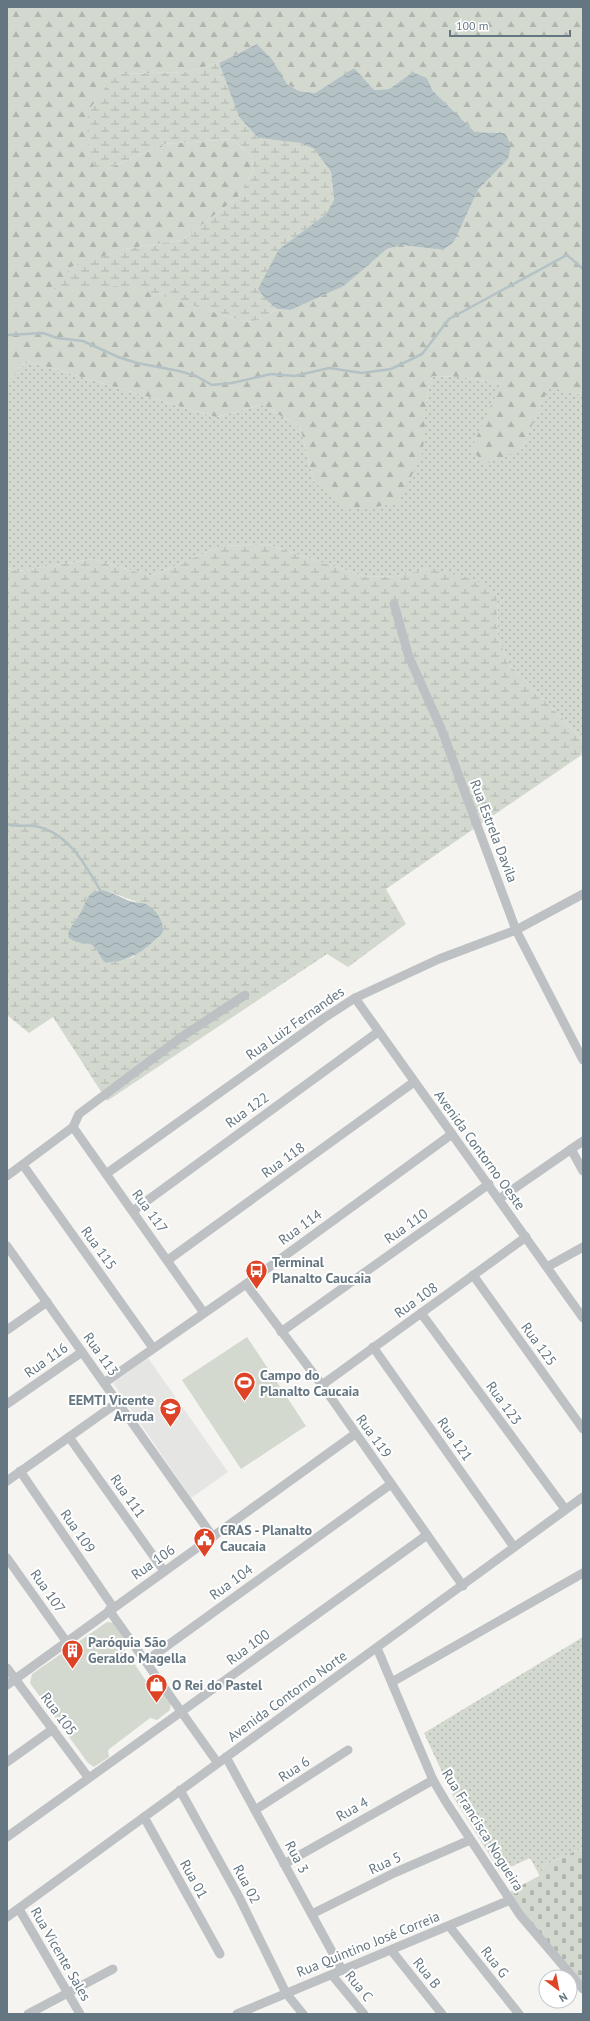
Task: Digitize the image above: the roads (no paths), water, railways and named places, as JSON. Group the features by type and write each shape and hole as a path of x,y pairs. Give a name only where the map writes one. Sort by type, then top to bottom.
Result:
{"street":[{"name":"Rua Estrela Davila","path":"394,604 407,652 438,719 516,930 583,1060"},
{"name":"Rua Luiz Fernandes","path":"106,1174 324,1018 355,998 439,959 516,930 583,894"},
{"path":"7,1176 73,1127 79,1114 183,1036 245,995"},
{"name":"Avenida Contorno Oeste","path":"355,998 414,1082 489,1184 583,1318"},
{"name":"Rua 122","path":"133,1211 378,1032"},
{"path":"574,1044 583,1040"},
{"name":"Rua 118","path":"168,1260 414,1082"},
{"name":"Rua 117","path":"73,1127 204,1313"},
{"name":"Rua 114","path":"104,1383 246,1284 452,1134"},
{"path":"499,1199 583,1141"},
{"path":"571,1149 583,1171"},
{"name":"Rua 115","path":"23,1165 153,1348"},
{"name":"Rua 110","path":"281,1332 489,1184"},
{"name":"Rua 108","path":"322,1385 526,1237"},
{"path":"547,1267 583,1247"},
{"name":"Rua 113","path":"8,1250 82,1352 212,1537"},
{"name":"Rua 125","path":"473,1275 583,1429"},
{"name":"Rua 119","path":"246,1284 322,1385 463,1586"},
{"path":"7,1330 46,1302"},
{"name":"Rua 123","path":"421,1313 565,1509"},
{"name":"Rua 121","path":"373,1348 514,1547"},
{"name":"Rua 116","path":"7,1404 82,1352"},
{"path":"7,1481 117,1403"},
{"name":"Rua 106","path":"7,1684 355,1434"},
{"name":"Rua 111","path":"69,1437 164,1571"},
{"name":"Rua 109","path":"20,1471 146,1661 217,1762"},
{"name":"Rua 104","path":"146,1661 391,1484"},
{"name":"Avenida Contorno Norte","path":"7,1917 217,1762 463,1586 583,1497"},
{"name":"Rua 100","path":"7,1837 88,1777 182,1712 427,1535"},
{"name":"Rua 107","path":"7,1558 66,1641"},
{"path":"392,1682 583,1573"},
{"name":"Rua Francisca Nogueira","path":"377,1648 433,1780 470,1840 510,1900 531,1929 583,1989"},
{"name":"Rua 105","path":"7,1668 88,1777"},
{"path":"7,1762 53,1729"},
{"name":"Rua 6","path":"255,1810 348,1750"},
{"name":"Rua 3","path":"226,1757 342,1970"},
{"name":"Rua 4","path":"284,1864 433,1780"},
{"name":"Rua 02","path":"180,1790 239,1897 286,1993 303,2014"},
{"name":"Rua 01","path":"144,1817 220,1954"},
{"name":"Rua 5","path":"312,1914 394,1873 470,1840"},
{"name":"Rua Quintino José Correia","path":"237,2014 510,1900"},
{"name":"Rua Vicente Sales","path":"19,1909 80,2014"},
{"name":"Rua G","path":"449,1926 519,2014"},
{"name":"Rua B","path":"391,1950 442,2014"},
{"path":"28,2014 113,1969"},
{"name":"Rua C","path":"332,1975 364,2014"}],"water":[{"path":"257,44 272,59 287,84 299,91 315,93 354,68 374,90 389,89 413,72 427,78 433,91 475,132 505,133 511,145 508,159 478,190 454,242 443,250 401,245 387,249 344,286 291,310 277,309 266,300 258,289 279,249 326,214 334,200 331,172 314,149 300,143 258,138 239,117 219,63"},
{"path":"103,890 130,901 144,903 150,906 161,920 163,932 138,954 124,960 106,963 92,945 87,943 79,943 72,940 68,937 69,930 80,914 88,897 93,892"}],"waterway":[{"path":"7,335 43,333 57,338 83,341 118,357 137,363 179,371 196,376 212,385 232,383 271,374 295,376 329,368 362,373 391,369 422,354 449,319 567,255 583,269"},
{"path":"7,824 14,826 34,826 46,829 56,834 74,850 100,890"}],"place":[{"name":"Terminal Planalto Caucaia","path":"257,1290"},
{"name":"Campo do Planalto Caucaia","path":"244,1402"},
{"name":"EEMTI Vicente Arruda","path":"170,1428"},
{"name":"CRAS - Planalto Caucaia","path":"204,1558"},
{"name":"Paróquia São Geraldo Magella","path":"72,1670"},
{"name":"O Rei do Pastel","path":"156,1704"}]}
